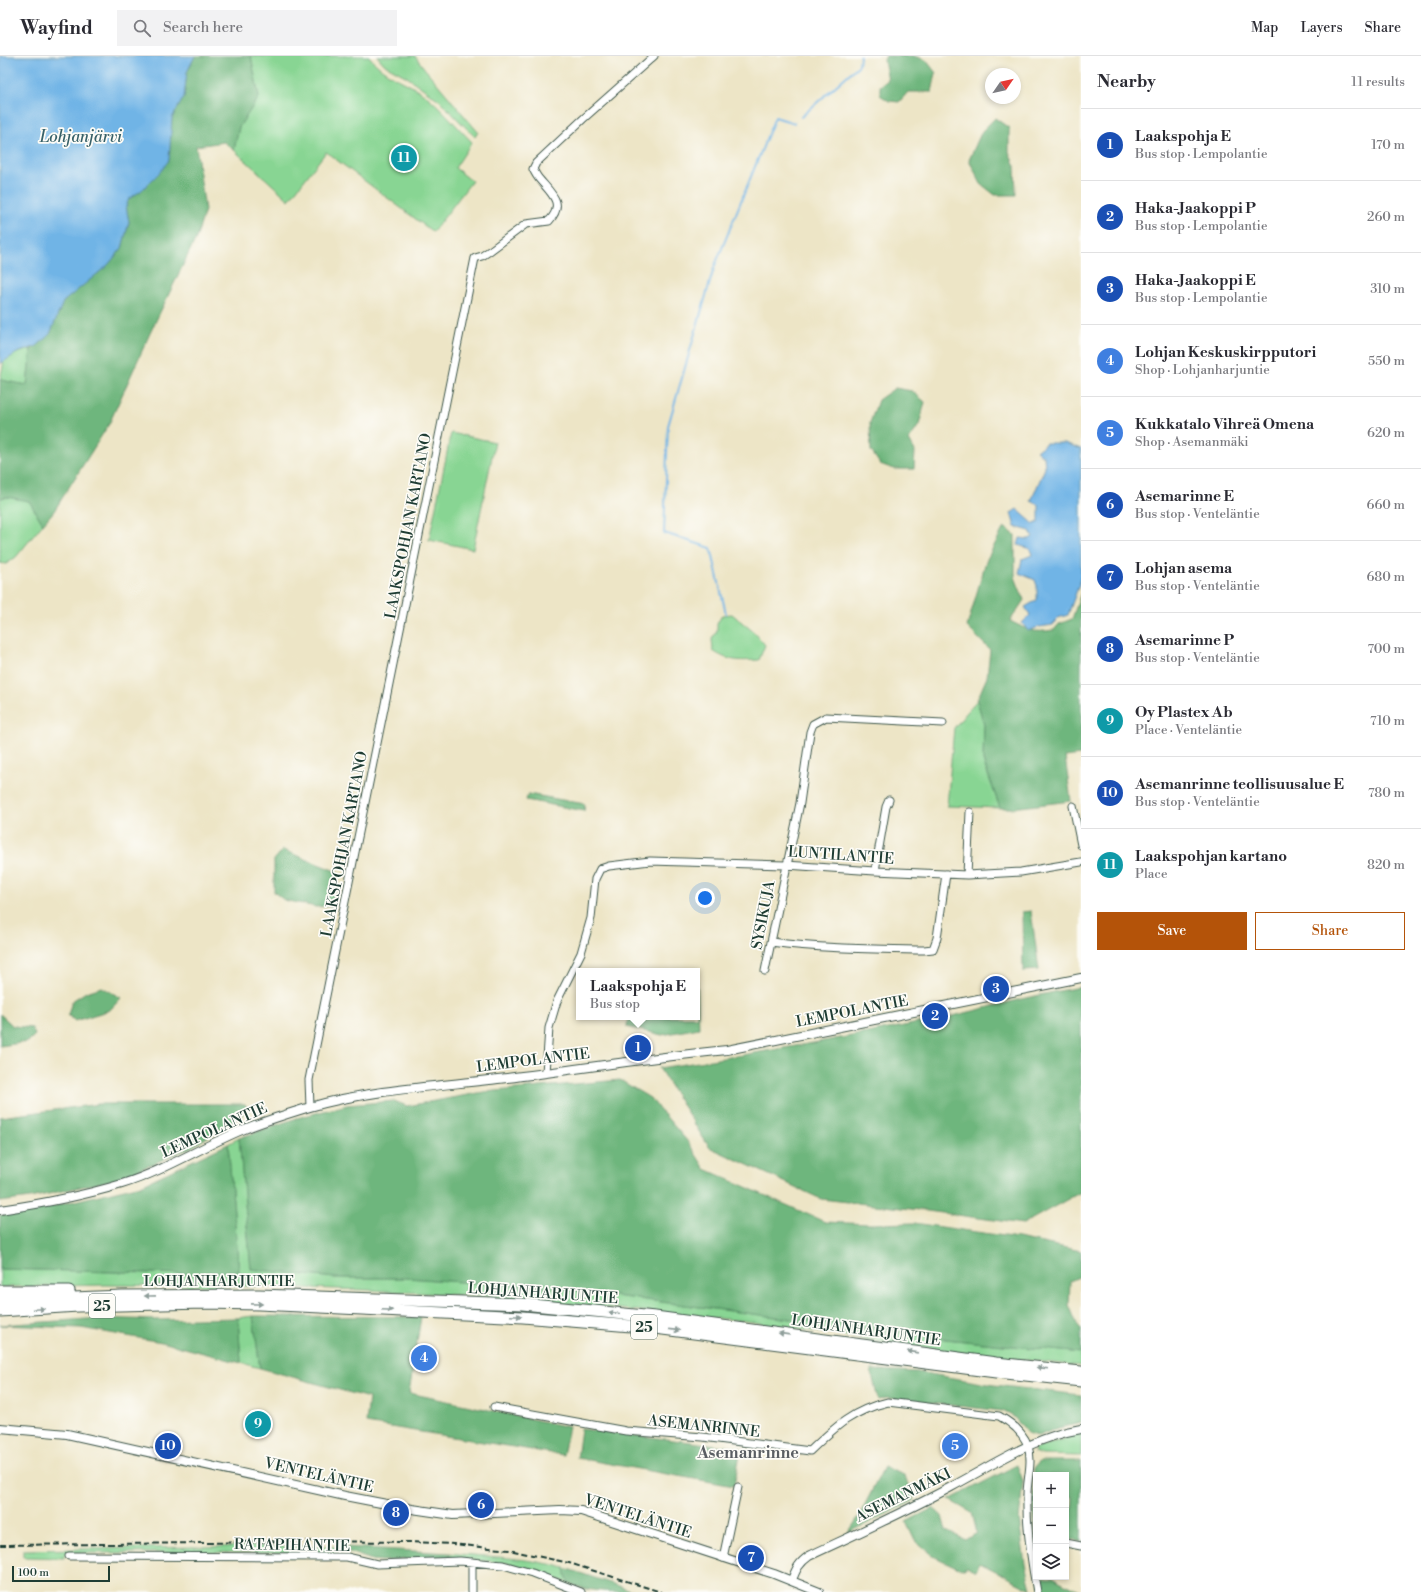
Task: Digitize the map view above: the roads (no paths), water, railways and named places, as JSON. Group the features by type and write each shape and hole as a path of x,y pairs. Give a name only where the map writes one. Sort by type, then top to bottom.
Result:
{"highway":[{"path":"0,1291 99,1291 122,1296"},
{"name":"LOHJANHARJUNTIE","path":"0,1301 122,1296 259,1295 522,1304 655,1317 988,1362 1081,1372"},
{"name":"LOHJANHARJUNTIE","path":"0,1311 78,1306 204,1303 259,1304 524,1317 655,1328 996,1372 1081,1381"}],"street":[{"name":"LAAKSPOHJAN KARTANO","path":"310,1107 309,1080 475,258 482,256 526,224 548,221 555,215 557,204 549,190 539,179 533,169 536,163 654,56"},
{"name":"SYSIKUJA","path":"765,971 800,802 810,732 813,724 826,717 944,723"},
{"path":"875,871 886,807 889,800"},
{"path":"1073,806 1081,845"},
{"path":"967,875 970,812"},
{"name":"LUNTILANTIE","path":"546,1073 549,1028 557,1001 581,953 591,918 595,879 600,870 609,866 650,861 786,865 967,875 1021,872 1081,862"},
{"path":"771,942 851,949 933,949 937,938 946,874"},
{"name":"LEMPOLANTIE","path":"0,1210 65,1198 122,1184 185,1158 241,1130 310,1107 336,1101 384,1092 546,1073 675,1055 727,1050 1081,978"},
{"name":"ASEMANRINNE","path":"494,1407 626,1431 703,1437 810,1451 848,1418 870,1406 888,1402 999,1416 1014,1424 1028,1445"},
{"name":"VENTELÄNTIE","path":"0,1428 67,1434 345,1496 412,1509 454,1515 560,1510 581,1511 792,1580 819,1592"},
{"name":"ASEMANMÄKI","path":"792,1580 795,1569 800,1562 809,1556 951,1487 1028,1445 1072,1430 1081,1429"},
{"path":"1028,1445 1030,1458 1027,1495 1037,1592"},
{"path":"723,1558 738,1487"},
{"path":"1069,1544 1081,1546"},
{"name":"RATAPIHANTIE","path":"69,1556 347,1556 377,1564 435,1561 503,1564 532,1573 581,1592"},
{"path":"472,1562 472,1592"}],"water":[{"name":"Lohjanjärvi","path":"0,56 195,56 187,72 184,97 172,118 169,160 161,171 142,190 129,199 126,206 129,222 122,248 108,265 63,302 50,334 37,346 17,353 0,364"},
{"path":"1046,443 1065,443 1081,449 1081,579 1068,615 1058,618 1053,625 1039,627 1028,631 1022,623 1030,615 1025,607 1037,600 1037,586 1035,580 1019,573 1022,559 1032,555 1030,549 1018,545 1020,538 1029,539 1033,537 1030,531 1015,527 1011,513 1017,509 1034,524 1039,522 1039,505 1031,501 1045,468 1044,456 1036,451"}],"waterway":[{"path":"801,117 859,65 860,56"},
{"path":"726,614 711,548 664,533 668,426 714,268 775,117 794,123"}],"railway":[{"path":"0,1545 281,1541 411,1542 453,1544 509,1550 569,1563 661,1592"}],"place":[{"name":"Laakspohjan kartano","path":"404,158"},
{"name":"Haka-Jaakoppi E","path":"996,989"},
{"name":"Haka-Jaakoppi P","path":"935,1016"},
{"name":"Laakspohja E","path":"638,1048"},
{"name":"Lohjan Keskuskirpputori","path":"424,1358"},
{"name":"Oy Plastex Ab","path":"258,1424"},
{"name":"Asemanrinne teollisuusalue E","path":"168,1446"},
{"name":"Kukkatalo Vihreä Omena","path":"955,1446"},
{"name":"Asemarinne E","path":"481,1505"},
{"name":"Asemarinne P","path":"396,1513"},
{"name":"Lohjan asema","path":"751,1558"}],"district":[{"name":"Asemanrinne","path":"748,1452"}]}
